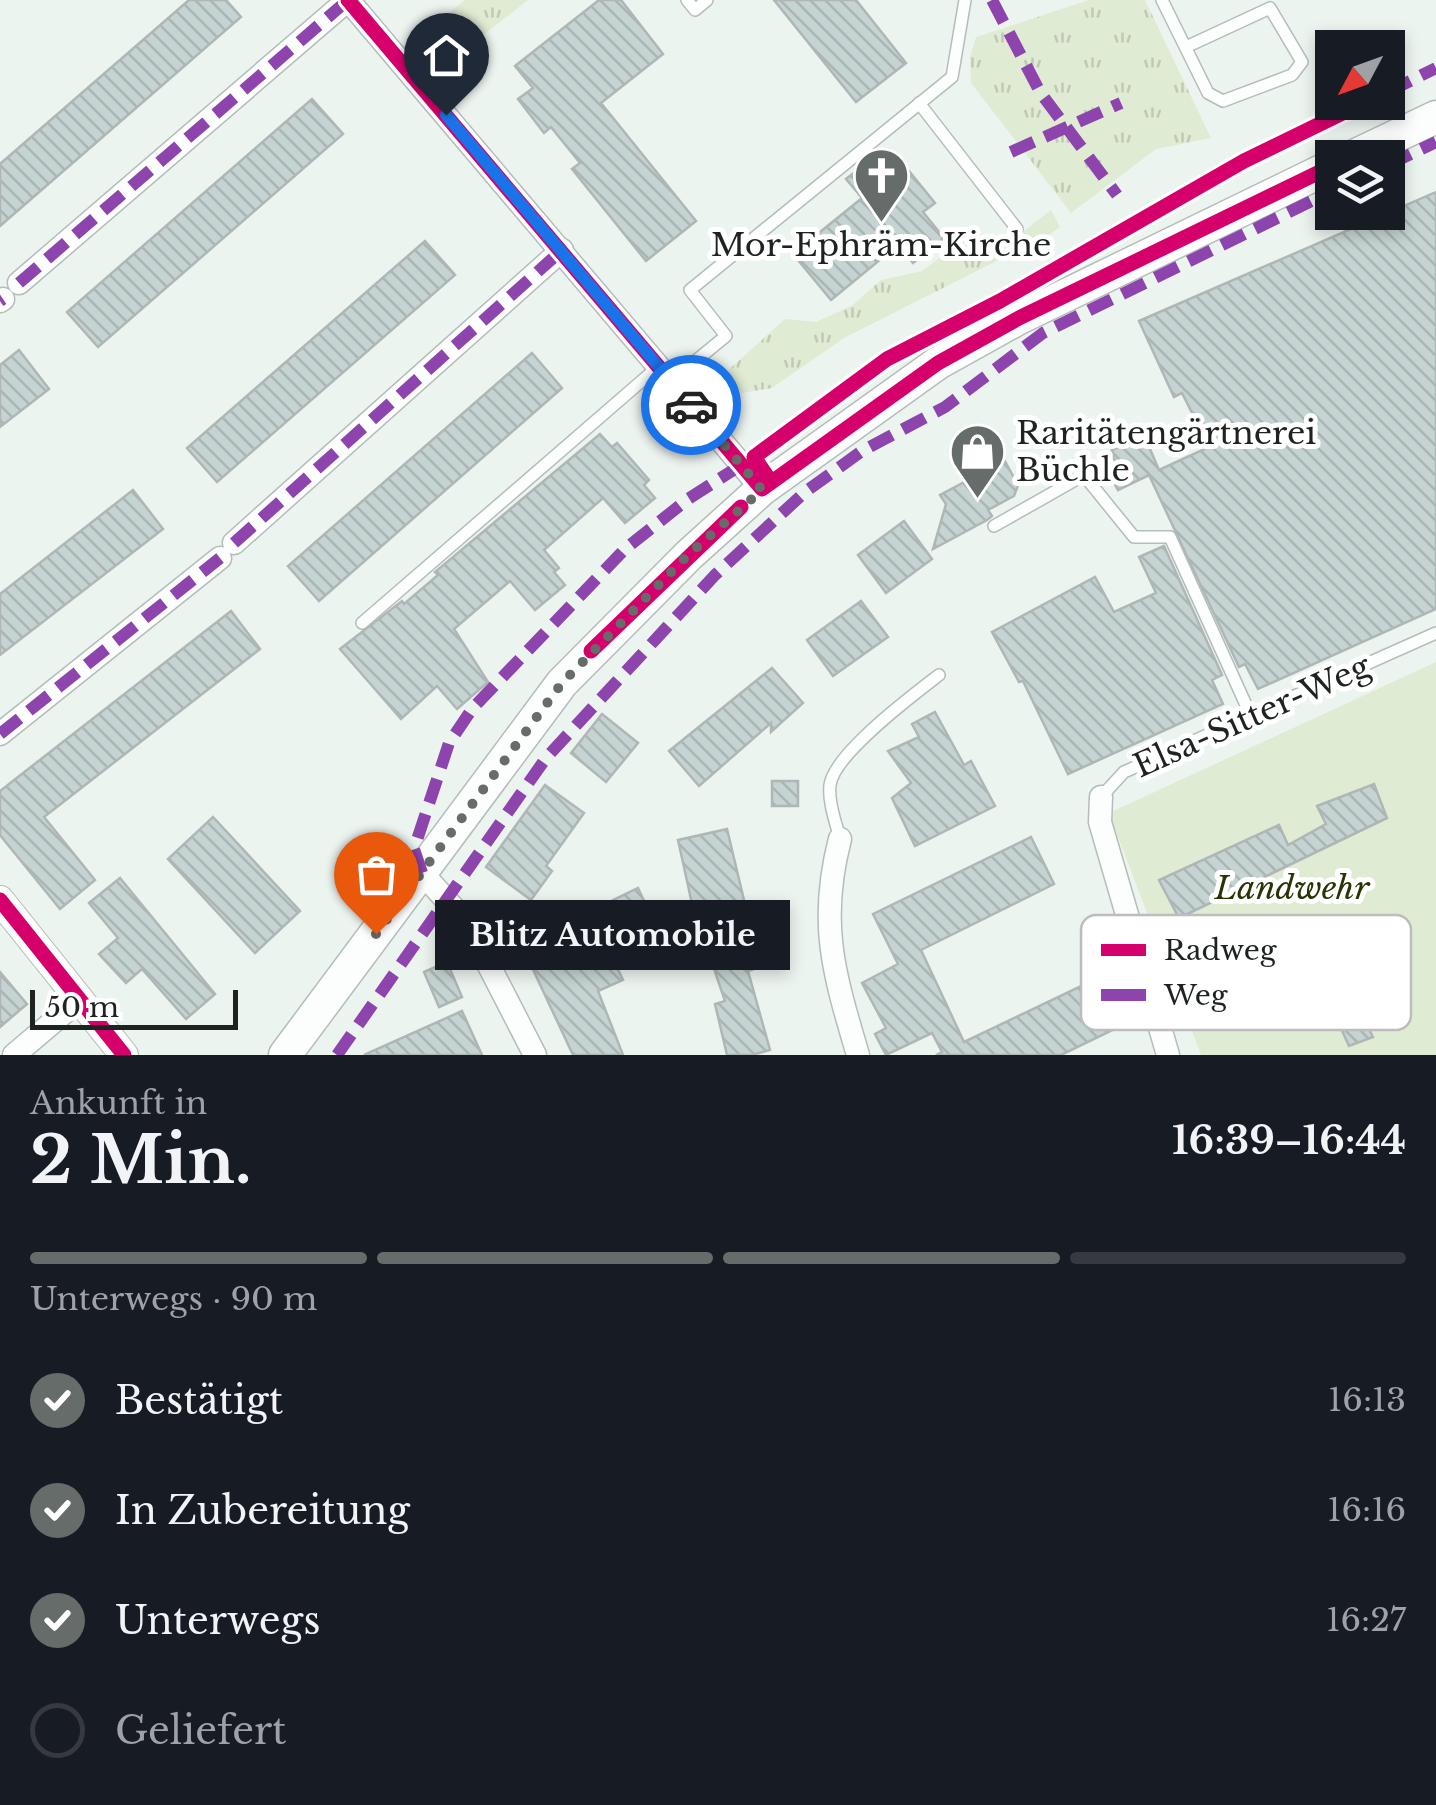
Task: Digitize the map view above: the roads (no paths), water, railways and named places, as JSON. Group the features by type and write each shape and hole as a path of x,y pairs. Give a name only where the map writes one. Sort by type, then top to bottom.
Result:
{"main road":[{"path":"1388,140 1436,117"},
{"path":"285,1055 562,683 688,555 762,490 938,363 1019,318 1315,174"}],"street":[{"path":"7,294 354,2 762,490"},
{"path":"0,734 227,550 562,250"},
{"name":"Elsa-Sitter-Weg","path":"1101,797 1102,832 1127,915"},
{"path":"840,839 826,908 839,990 858,1055"},
{"path":"422,873 467,923 534,1055"},
{"path":"0,900 124,1055"},
{"path":"14,1055 79,1000"},
{"name":"Elsa-Sitter-Weg","path":"1161,1030 1168,1055"}],"lane":[{"path":"687,0 695,10 707,0"},
{"path":"362,623 665,374 726,336 690,290 952,76 966,0"},
{"path":"1162,0 1208,93 1223,101 1292,75 1302,62 1270,8 1186,47"},
{"path":"919,104 1017,229"},
{"path":"994,526 1077,479 1087,479 1134,536 1170,537 1250,716"},
{"name":"Elsa-Sitter-Weg","path":"1101,797 1124,772 1436,633"},
{"path":"840,839 830,799 833,775 893,713 939,676"}],"place":[{"name":"Mor-Ephräm-Kirche","path":"881,225"},
{"name":"Raritätengärtnerei Büchle","path":"977,500"},
{"name":"Blitz Automobile","path":"376,934"}],"park label":[{"name":"Landwehr","path":"1292,888"}]}
